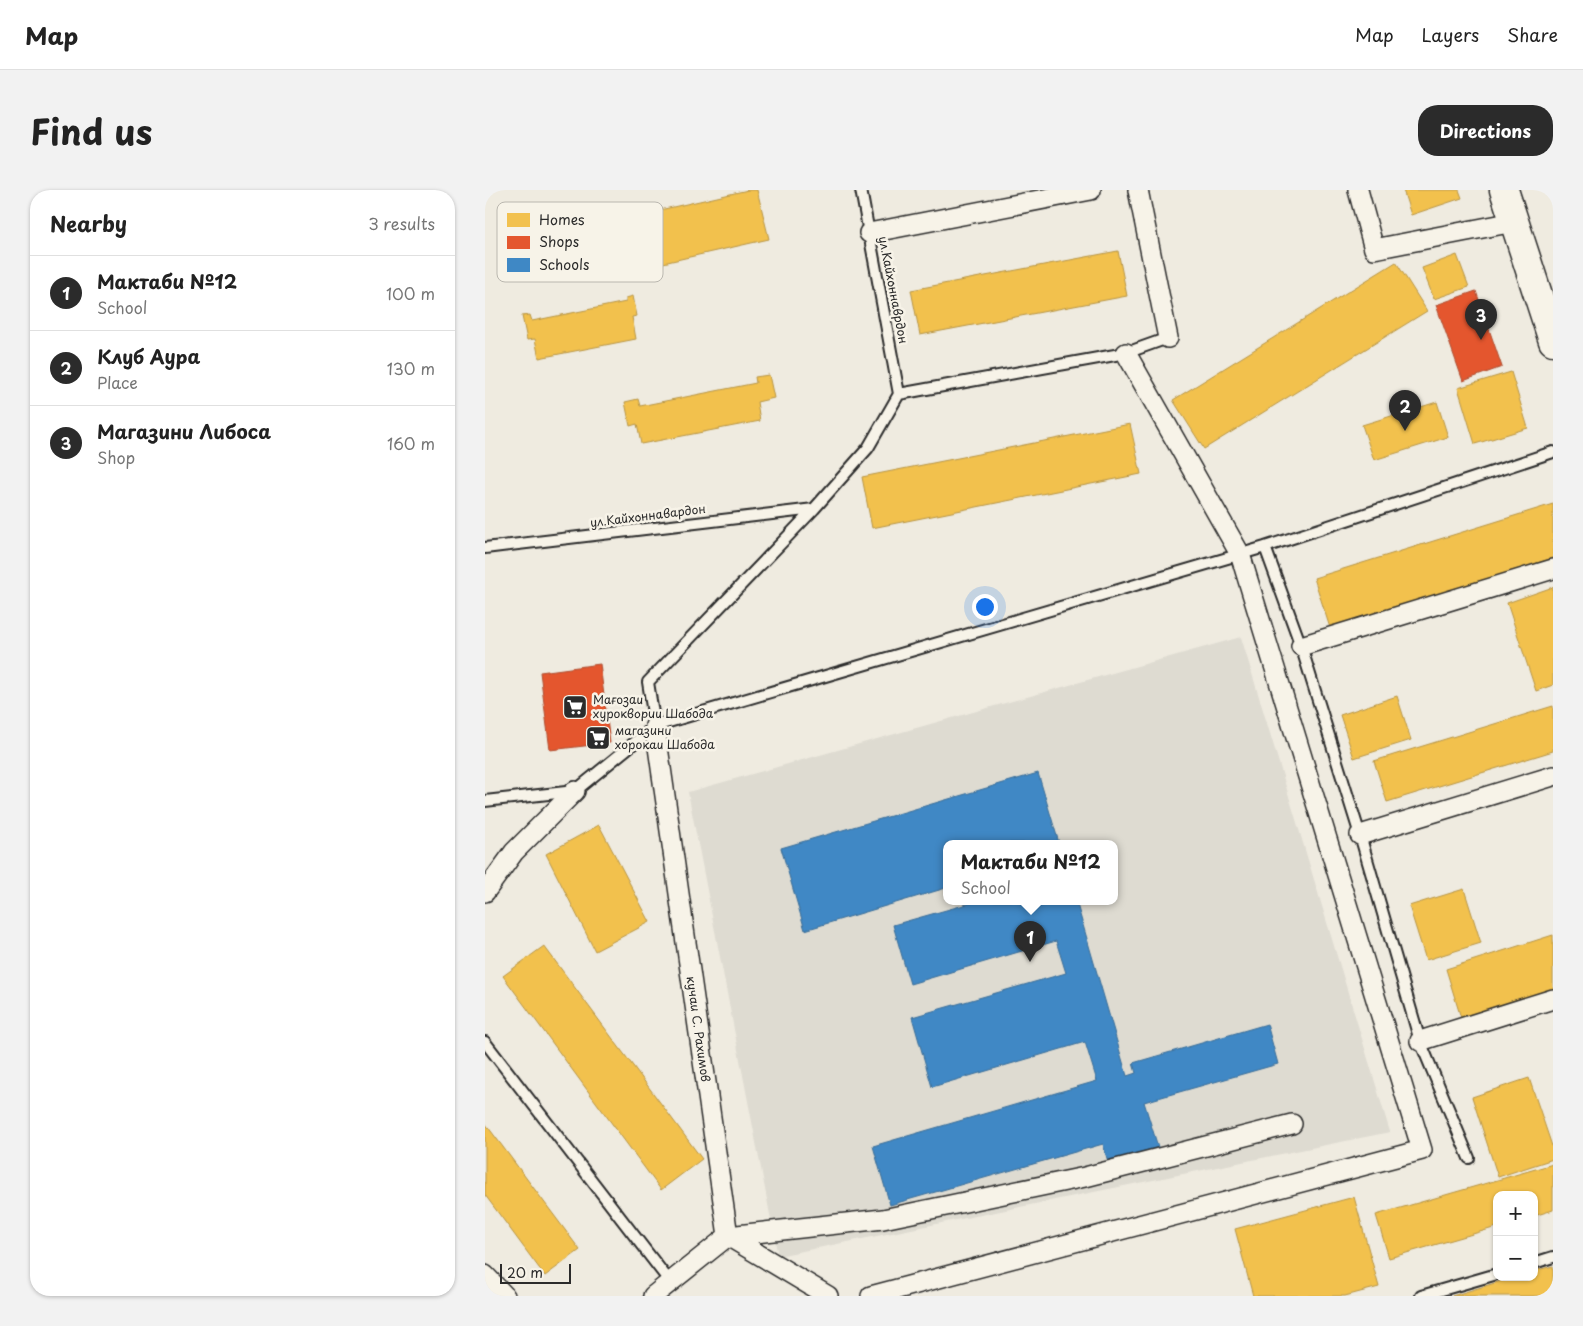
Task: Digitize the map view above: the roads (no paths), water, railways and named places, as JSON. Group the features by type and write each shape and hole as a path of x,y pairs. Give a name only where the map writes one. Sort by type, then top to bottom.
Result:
{"street":[{"path":"869,233 1091,190"},
{"path":"1138,190 1168,338"},
{"path":"1358,190 1374,249 1515,222"},
{"path":"1504,190 1553,341"},
{"path":"871,1296 1422,1150 1239,554 1126,353"},
{"path":"1301,646 1553,569"},
{"name":"кучаи С. Рахимов","path":"655,726 728,1236"},
{"path":"1361,835 1553,776"},
{"path":"485,892 514,852 575,791"},
{"path":"1420,1041 1553,999"},
{"path":"653,1296 728,1236 883,1219 1085,1177 1292,1124"},
{"path":"728,1236 828,1296"},
{"path":"486,1277 505,1296"}],"lane":[{"name":"ул.Кайхоннаврдон","path":"861,190 899,394"},
{"path":"655,726 647,682 814,509 868,448 899,394 1126,353 1168,338"},
{"path":"485,801 575,791 655,726 1265,547 1553,452"},
{"name":"ул.Кайхоннавардон","path":"485,548 814,509"},
{"path":"1265,547 1301,646 1361,835 1420,1041 1469,1158"},
{"path":"485,1042 670,1282"},
{"path":"1538,1262 1553,1257"},
{"path":"1421,1296 1493,1275"}],"place":[{"name":"Магазини Либоса","path":"1481,340"},
{"name":"Клуб Аура","path":"1405,431"},
{"name":"Мағозаи хуроквории Шабода","path":"575,707"},
{"name":"магазини хорокаи Шабода","path":"598,738"},
{"name":"Мактаби №12","path":"1030,962"}]}
